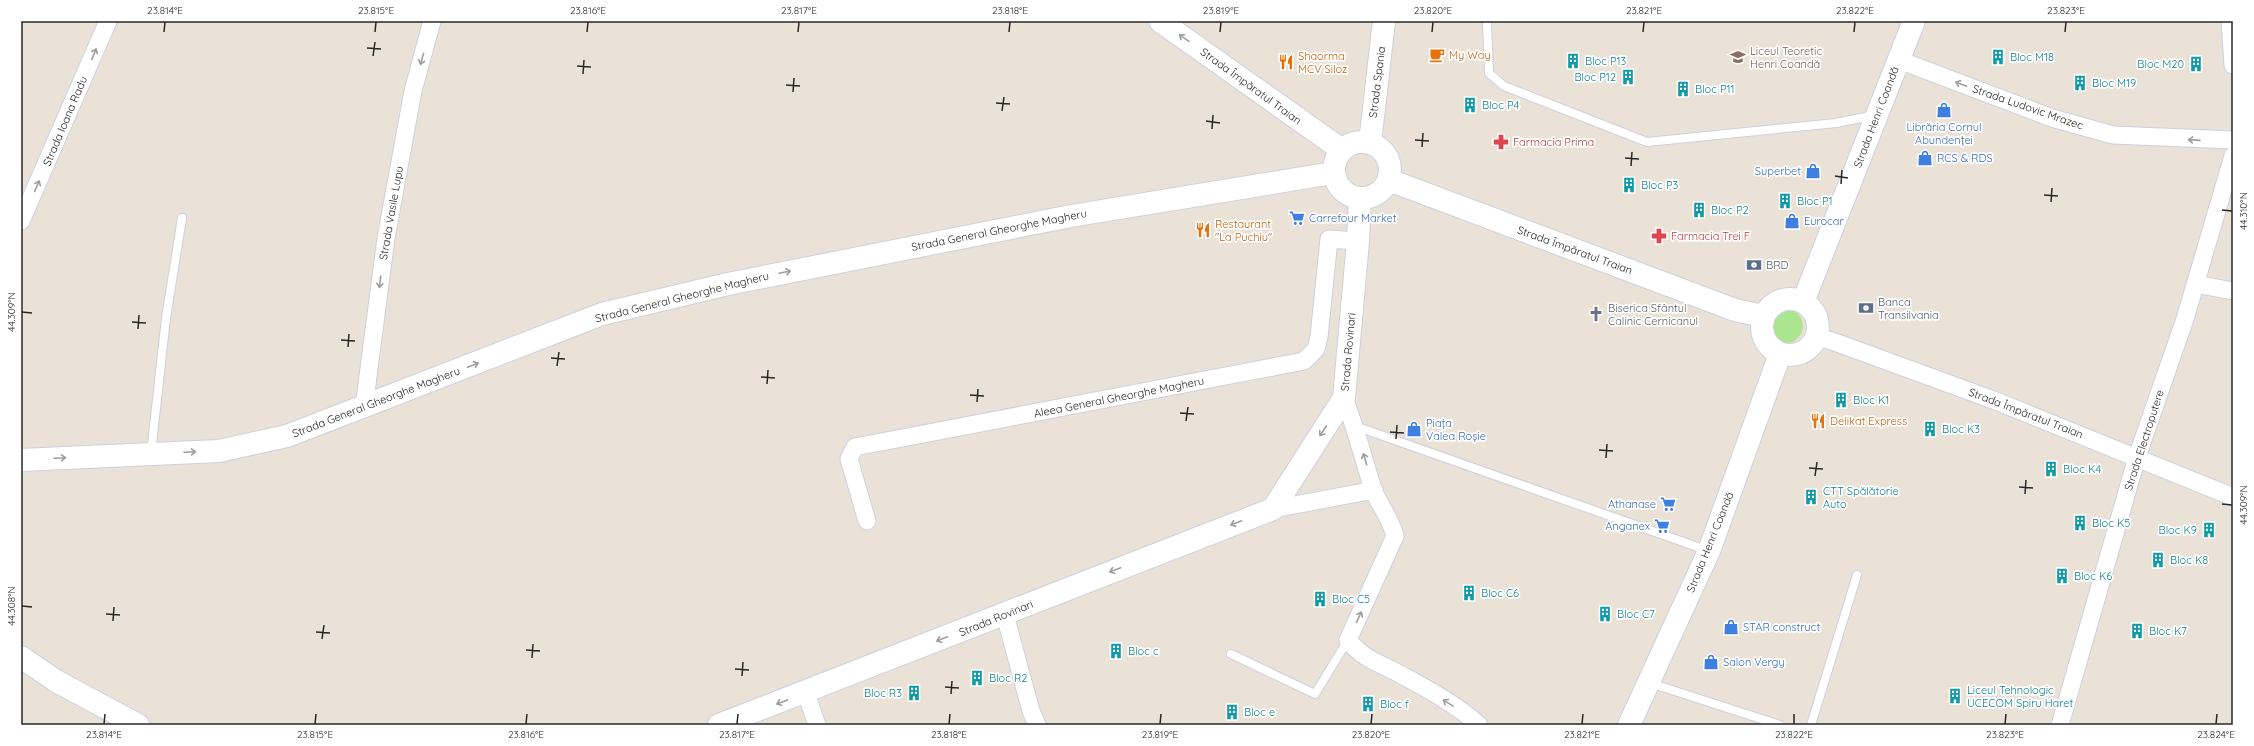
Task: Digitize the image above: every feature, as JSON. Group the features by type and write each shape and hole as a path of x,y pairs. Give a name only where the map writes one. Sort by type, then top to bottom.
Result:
{"street":[{"name":"Strada Ioana Radu","path":"21,222 108,21"},
{"name":"Strada Vasile Lupu","path":"364,407 386,238 412,91 432,21"},
{"name":"Strada Împăratul Traian","path":"1160,21 1342,150"},
{"name":"Strada Spania","path":"1370,143 1384,21"},
{"name":"Strada Henri Coandă","path":"1803,302 1914,21"},
{"path":"2230,21 2233,66"},
{"name":"Strada Ludovic Mrazec","path":"1899,60 2052,118 2113,134 2233,140"},
{"path":"1355,142 1370,143 1378,147 1387,157 1390,171 1388,180 1377,194 1360,199 1352,197 1339,188 1333,173 1336,156 1342,150 1355,142"},
{"name":"Strada Electroputere","path":"2060,725 2137,457 2195,284 2233,156"},
{"name":"Strada General Gheorghe Magheru","path":"21,460 220,451 287,436 602,314 736,282 1048,220 1333,173"},
{"name":"Strada Împăratul Traian","path":"1388,180 1735,310 1763,316"},
{"name":"Strada Rovinari","path":"1272,509 1344,398 1358,241 1360,199"},
{"name":"Aleea General Gheorghe Magheru","path":"867,521 849,459 855,448 1304,361 1312,355 1318,343 1329,239 1358,241"},
{"path":"2195,284 2233,291"},
{"path":"1796,300 1803,302 1813,312 1817,321 1816,337 1806,351 1798,354 1780,354 1767,345 1762,335 1763,316 1768,308 1780,301 1796,300"},
{"name":"Strada Împăratul Traian","path":"1816,337 1832,341 1989,398 2233,497"},
{"name":"Strada Henri Coandă","path":"1629,725 1709,551 1780,354"},
{"path":"1344,398 1355,426 1374,490 1393,527 1395,536 1348,640 1362,656 1430,692 1468,715 1479,725"},
{"name":"Strada Rovinari","path":"719,725 806,693 1272,509 1374,490"},
{"path":"1005,615 1031,712 1037,725"},
{"path":"21,657 56,681 138,725"},
{"path":"806,693 817,725"}],"lane":[{"path":"1487,21 1489,73 1504,86 1647,142 1836,123 1878,114"},
{"path":"151,454 166,318 182,218"},
{"path":"1355,426 1709,551"},
{"path":"1811,725 1857,575"},
{"path":"1231,654 1315,694 1348,640"},
{"path":"1649,682 1780,725"}],"green space":[{"path":"1783,309 1789,309 1793,310 1800,316 1803,326 1802,333 1796,340 1789,343 1783,343 1779,342 1772,336 1769,329 1769,323 1770,319 1776,312"}],"place":[{"name":"My Way","path":"1437,55"},
{"name":"Liceul Teoretic Henri Coandă","path":"1738,57"},
{"name":"Bloc M18","path":"1998,57"},
{"name":"Bloc P13","path":"1573,61"},
{"name":"Shaorma MCV Siloz","path":"1286,62"},
{"name":"Bloc M20","path":"2196,64"},
{"name":"Bloc P12","path":"1628,77"},
{"name":"Bloc M19","path":"2080,83"},
{"name":"Bloc P11","path":"1683,89"},
{"name":"Bloc P4","path":"1470,105"},
{"name":"Librăria Cornul Abundenței","path":"1944,110"},
{"name":"Farmacia Prima","path":"1501,142"},
{"name":"RCS & RDS","path":"1925,158"},
{"name":"Superbet","path":"1813,171"},
{"name":"Bloc P3","path":"1629,185"},
{"name":"Bloc P1","path":"1785,201"},
{"name":"Bloc P2","path":"1699,210"},
{"name":"Carrefour Market","path":"1297,218"},
{"name":"Eurocar","path":"1792,221"},
{"name":"Restaurant \"La Puchiu\"","path":"1203,230"},
{"name":"Farmacia Trei F","path":"1659,236"},
{"name":"BRD","path":"1754,265"},
{"name":"Banca Transilvania","path":"1866,308"},
{"name":"Biserica Sfântul Calinic Cernicanul","path":"1596,314"},
{"name":"Bloc K1","path":"1841,400"},
{"name":"Delikat Express","path":"1818,421"},
{"name":"Piața Valea Roșie","path":"1414,429"},
{"name":"Bloc K3","path":"1930,429"},
{"name":"Bloc K4","path":"2051,469"},
{"name":"CTT Spălătorie Auto","path":"1811,497"},
{"name":"Athanase","path":"1668,504"},
{"name":"Bloc K5","path":"2080,523"},
{"name":"Anganex","path":"1662,526"},
{"name":"Bloc K9","path":"2209,530"},
{"name":"Bloc K8","path":"2158,560"},
{"name":"Bloc K6","path":"2062,576"},
{"name":"Bloc C6","path":"1469,593"},
{"name":"Bloc C5","path":"1320,599"},
{"name":"Bloc C7","path":"1605,614"},
{"name":"STAR construct","path":"1731,627"},
{"name":"Bloc K7","path":"2137,631"},
{"name":"Bloc c","path":"1116,651"},
{"name":"Salon Vergy","path":"1711,662"},
{"name":"Bloc R2","path":"977,678"},
{"name":"Bloc R3","path":"914,693"},
{"name":"Liceul Tehnologic UCECOM Spiru Haret","path":"1955,696"},
{"name":"Bloc f","path":"1368,704"},
{"name":"Bloc e","path":"1232,712"}]}
